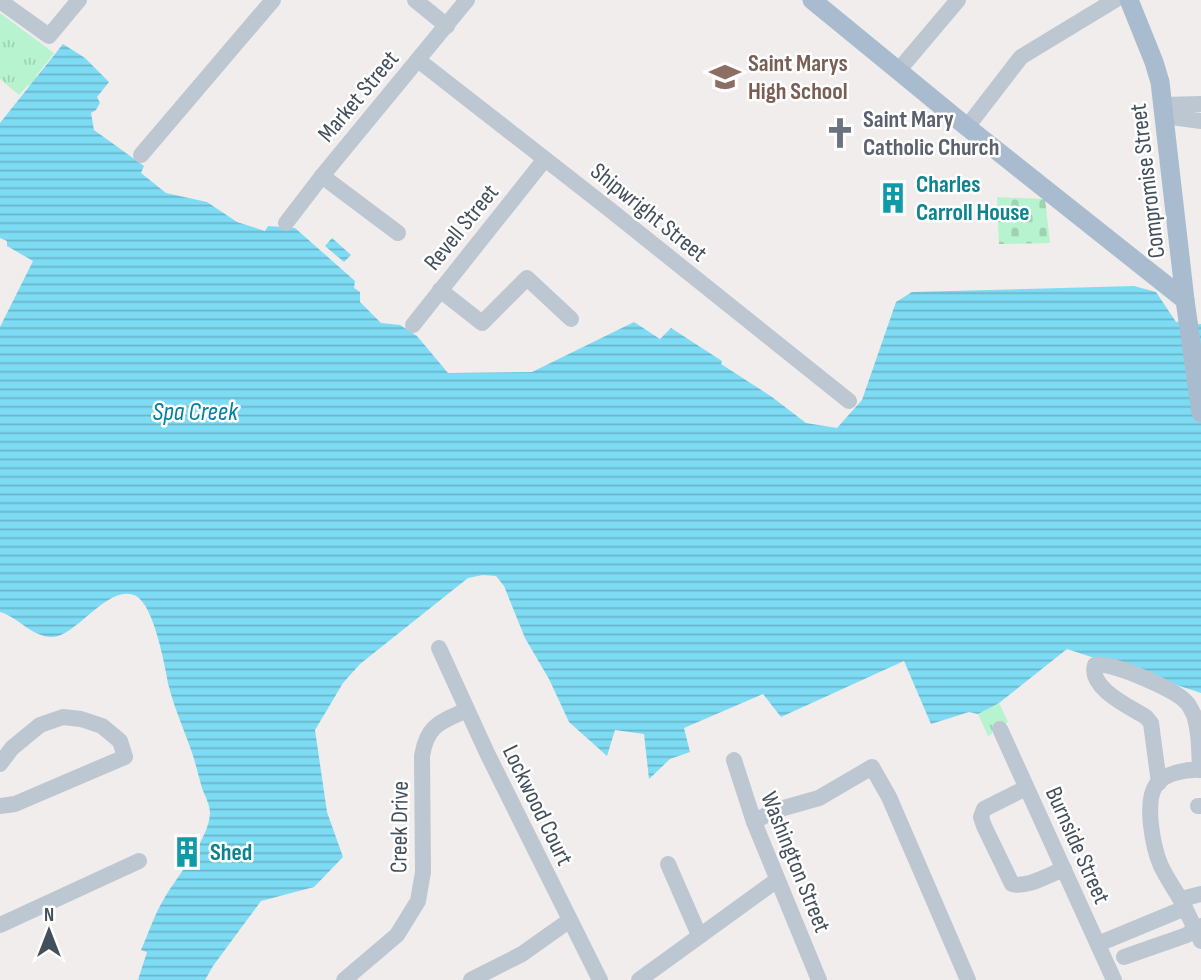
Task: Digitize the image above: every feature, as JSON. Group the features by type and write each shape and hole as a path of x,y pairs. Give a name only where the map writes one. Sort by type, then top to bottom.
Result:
{"main road":[{"path":"813,0 1187,309"},
{"name":"Compromise Street","path":"1129,0 1160,82 1201,413"}],"street":[{"path":"0,1 49,36 79,0"},
{"path":"141,155 273,0"},
{"path":"415,0 447,26"},
{"name":"Market Street","path":"286,223 467,0"},
{"path":"898,71 958,0"},
{"path":"967,127 1021,57 1115,0"},
{"name":"Shipwright Street","path":"418,60 849,401"},
{"path":"1163,110 1201,104"},
{"path":"1163,110 1201,121"},
{"name":"Revell Street","path":"413,325 545,159"},
{"path":"322,176 398,233"},
{"path":"440,290 482,323 527,278 571,319"},
{"name":"Lockwood Court","path":"439,648 487,753 600,980"},
{"path":"1124,957 1199,932 1161,866 1153,844 1150,803 1156,785 1159,783 1166,777 1200,770 1199,738 1194,715 1186,702 1143,678 1106,664 1095,665 1094,677 1102,688 1151,723 1159,783"},
{"name":"Creek Drive","path":"344,980 397,934 418,901 423,872 424,744 436,725 467,710"},
{"path":"0,764 12,748 40,725 63,717 102,726 120,741 125,757 15,804 0,806"},
{"name":"Burnside Street","path":"1000,729 1114,980"},
{"name":"Washington Street","path":"734,760 754,822 819,980"},
{"path":"754,822 773,811 819,798 872,767 889,797 968,980"},
{"path":"1026,788 984,808 981,817 1012,884 1027,884 1063,869"},
{"path":"0,925 139,861"},
{"path":"668,864 699,935"},
{"path":"639,980 777,880"},
{"path":"1184,906 1185,898 1201,894"},
{"path":"1098,944 1184,906"},
{"path":"471,980 522,954 570,920"}],"green space":[{"path":"0,13 54,53 36,76 40,80 34,89 28,85 19,95 0,79"},
{"path":"997,197 1045,199 1050,243 999,244"},
{"path":"999,703 1008,722 988,736 978,714"}],"water":[{"name":"Spa Creek","path":"63,44 85,58 109,82 97,97 100,103 91,113 94,130 144,166 141,173 166,193 207,202 237,222 265,231 268,226 295,228 355,281 354,288 360,292 360,302 381,323 400,325 417,336 448,373 532,372 634,322 660,339 671,328 722,361 721,364 806,423 837,428 862,400 896,302 912,292 1134,286 1156,292 1176,322 1197,320 1198,324 1201,324 1201,693 1067,649 999,703 978,714 969,712 931,724 904,661 781,717 763,694 684,728 690,752 670,759 649,779 644,734 615,730 607,756 569,722 549,679 525,638 504,586 496,576 468,578 360,664 343,683 315,730 327,812 343,857 314,887 261,901 205,980 138,980 147,952 141,950 155,916 205,834 210,813 171,694 153,622 141,600 134,595 124,594 113,597 72,629 52,637 38,634 0,612 0,327 33,261 7,246 7,241 0,238 0,123"},
{"path":"332,238 351,255 344,262 325,246"}],"place":[{"name":"Saint Marys High School","path":"725,77"},
{"name":"Saint Mary Catholic Church","path":"840,133"},
{"name":"Charles Carroll House","path":"893,198"},
{"name":"Shed","path":"187,852"}]}
